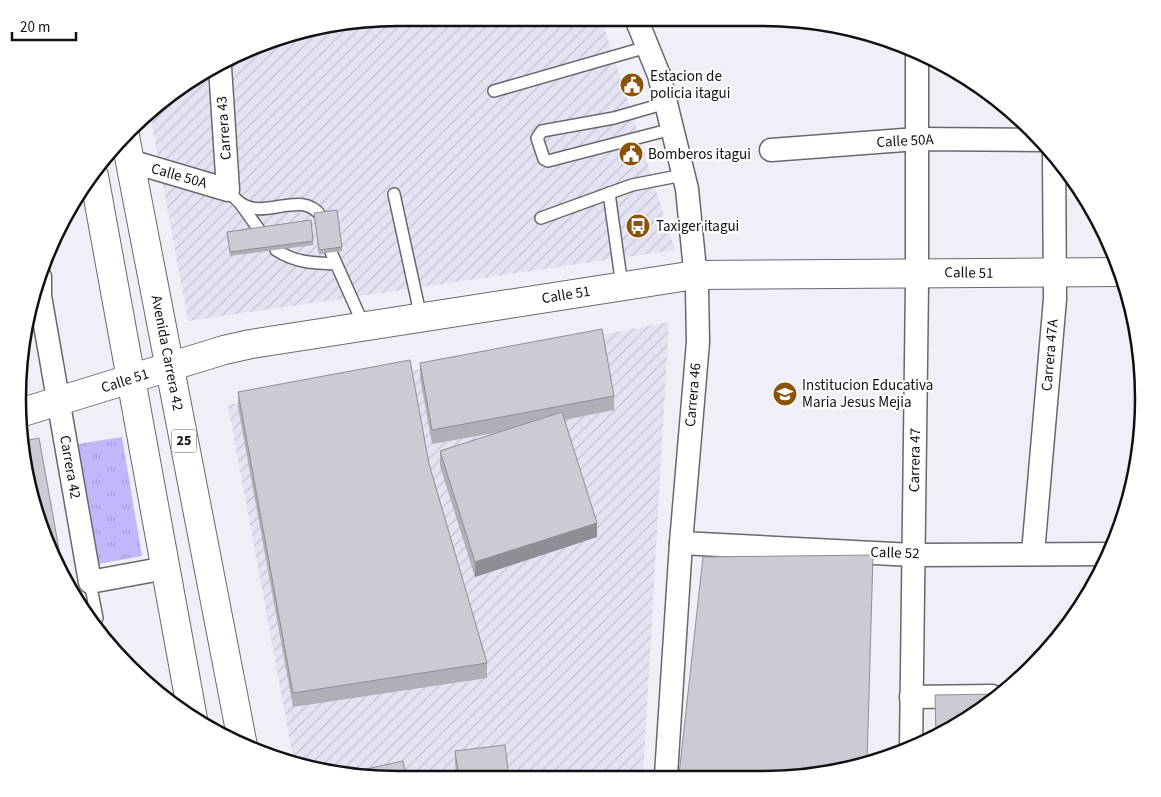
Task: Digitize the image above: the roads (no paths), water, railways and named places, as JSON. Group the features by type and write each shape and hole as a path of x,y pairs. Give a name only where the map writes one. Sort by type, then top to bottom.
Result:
{"main road":[{"name":"Avenida Carrera 42","path":"127,149 241,735"},
{"path":"95,183 191,707"},
{"name":"Calle 51","path":"27,411 251,344 695,275 916,272 1055,274 1112,272"}],"street":[{"name":"Carrera 46","path":"639,26 659,76 687,189 695,275 698,342 681,543 666,771"},
{"name":"Carrera 47","path":"911,739 917,60"},
{"name":"Carrera 43","path":"221,72 234,196"},
{"name":"Calle 50A","path":"771,150 916,139 1030,140"},
{"name":"Calle 50A","path":"127,149 234,196"},
{"name":"Carrera 47A","path":"1033,553 1055,274 1054,167"},
{"name":"Carrera 42","path":"40,298 90,582"},
{"name":"Calle 52","path":"681,543 913,554 1100,554"},
{"path":"90,582 166,568"},
{"path":"911,697 986,696"}],"lane":[{"path":"494,91 647,47"},
{"path":"666,103 614,118 542,131 537,138 544,159 548,161 672,129"},
{"path":"541,218 632,185 683,175"},
{"path":"609,193 622,286"},
{"path":"394,194 421,318"},
{"path":"234,196 258,208 305,204 315,207 321,216"},
{"path":"234,196 260,231"},
{"path":"276,250 304,263 336,264"},
{"path":"331,252 364,326"},
{"path":"90,582 96,615"}],"place":[{"name":"Estacion de policia itagui","path":"632,85"},
{"name":"Bomberos itagui","path":"631,154"},
{"name":"Taxiger itagui","path":"638,226"},
{"name":"Institucion Educativa Maria Jesus Mejia","path":"785,394"}]}
